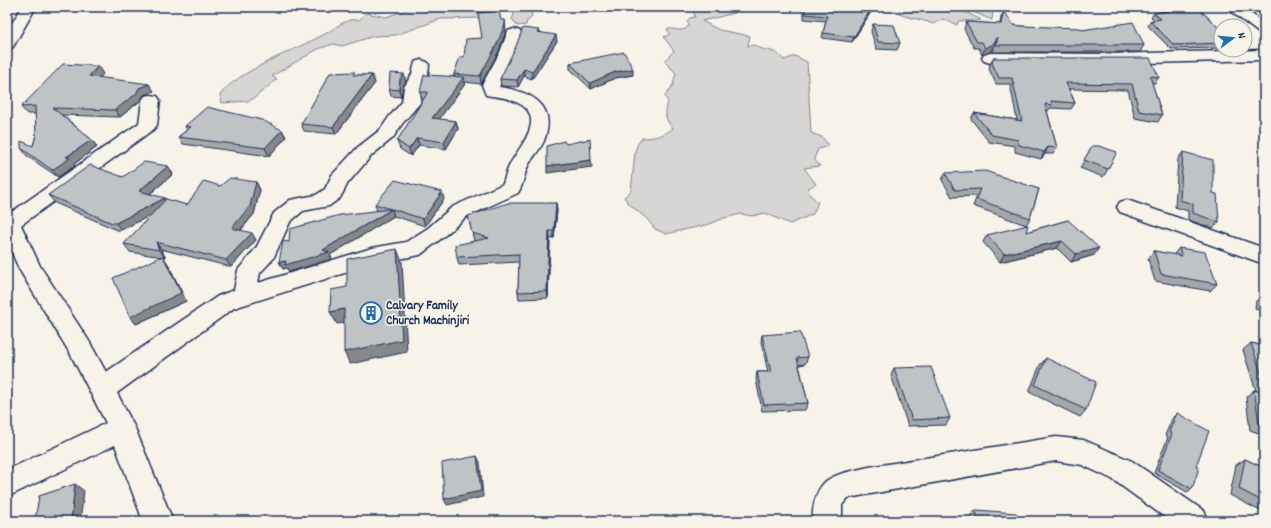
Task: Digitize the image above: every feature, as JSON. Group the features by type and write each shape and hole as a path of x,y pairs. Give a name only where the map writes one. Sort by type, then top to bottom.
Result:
{"street":[{"path":"7,44 29,7"},
{"path":"1232,7 1264,30"},
{"path":"102,389 226,302 372,256 412,250 435,233 458,212 511,188 519,166 536,139 539,122 537,108 532,102 513,93 492,91 490,85 508,52 514,34"},
{"path":"990,58 1109,59 1264,55"},
{"path":"243,296 246,290 249,270 265,253 281,218 297,205 322,201 333,193 339,180 359,157 387,134 395,120 411,103 413,87 420,74 421,65"},
{"path":"152,100 148,125 9,220 30,269 80,348 122,428 158,521"},
{"path":"1127,207 1264,256"},
{"path":"7,484 122,428"},
{"path":"827,521 828,501 839,487 916,472 1056,449 1084,453 1122,470 1194,521"}],"shaded area":[{"path":"415,7 500,7 498,10 480,18 441,19 396,35 374,36 342,46 333,44 318,49 272,76 277,79 253,99 247,101 222,103 220,95 228,86 239,78 326,33 344,22 359,20 366,13 386,17"},
{"path":"511,7 534,7 531,10 532,17 527,21 526,25 517,26 512,19 514,15"},
{"path":"688,7 732,7 730,8 735,13 702,21 719,30 750,36 748,46 754,45 759,48 773,51 784,60 795,56 807,62 811,133 822,137 829,146 818,149 814,159 820,166 804,168 816,184 808,188 809,194 818,202 813,214 790,224 765,213 752,216 741,214 724,218 710,224 666,234 655,229 647,219 629,204 624,197 631,191 637,145 642,138 658,136 673,128 667,119 666,113 668,102 665,96 673,85 676,73 664,61 674,51 664,37 670,34 667,29 682,30 687,28 689,25 687,21 690,18 695,17 694,13"},
{"path":"889,7 991,7 993,10 992,20 966,9 960,9 981,20 958,21 957,25 943,19 933,24 904,16 893,11"}],"building":[{"path":"805,7 872,7 854,37 823,33 827,16 805,14"},
{"path":"1166,7 1197,7 1213,22 1213,43 1174,45 1150,21 1161,19 1154,13 1171,11"},
{"path":"499,11 501,20 505,20 505,24 497,44 480,76 454,74 460,57 464,57 466,39 482,38 478,13"},
{"path":"1004,11 1013,25 1021,26 1080,28 1082,30 1133,22 1144,45 996,45 998,37 992,45 985,48 982,42 977,42 966,22 1001,24"},
{"path":"873,24 894,25 900,43 878,42"},
{"path":"523,28 539,30 537,32 556,35 532,72 524,69 517,80 500,79 516,46"},
{"path":"624,52 633,69 615,72 590,83 570,63"},
{"path":"993,58 1150,58 1159,77 1150,76 1162,115 1139,111 1132,84 1066,83 1075,103 1051,101 1052,105 1045,104 1057,148 1048,147 1044,152 1019,145 1018,140 992,135 974,113 1022,121 1012,78 999,78 992,63"},
{"path":"63,64 98,66 89,76 149,84 139,88 136,94 115,110 53,108 92,140 66,157 70,158 52,170 21,148 21,141 33,146 36,135 35,106 21,107"},
{"path":"355,72 353,75 372,75 333,127 301,124 330,73"},
{"path":"390,73 404,74 400,79 399,90 389,89"},
{"path":"424,75 464,77 432,118 456,121 444,142 417,138 409,149 397,141 428,92 420,92"},
{"path":"207,107 262,120 282,130 265,148 178,137 191,127 185,126"},
{"path":"590,139 591,160 547,166 547,146 564,141 566,144"},
{"path":"1092,146 1099,146 1117,152 1108,169 1084,160"},
{"path":"1183,152 1213,160 1213,193 1217,194 1219,222 1193,213 1193,204 1180,200"},
{"path":"144,162 168,166 139,191 165,198 116,223 112,223 48,195 90,165 123,177"},
{"path":"985,171 1039,189 1030,218 976,199 980,189 955,190 945,173"},
{"path":"230,178 256,182 250,206 232,228 252,233 226,260 156,242 159,250 124,244 166,199 187,205 204,181 220,186"},
{"path":"395,180 442,192 423,219 392,209 323,250 329,252 285,265 286,261 279,262 283,241 289,242 290,229 340,215 391,209 375,204"},
{"path":"508,203 556,203 554,231 549,231 547,291 518,292 519,254 457,257 455,245 489,238 472,233 468,216"},
{"path":"1068,220 1099,248 1076,254 1062,241 1004,254 987,235 1028,225 1026,232"},
{"path":"1179,248 1205,252 1217,284 1161,274 1154,251 1182,256"},
{"name":"Calvary Family Church Machinjiri","path":"397,249 402,340 344,352 344,309 330,312 331,290 347,287 347,259"},
{"path":"163,256 181,293 130,317 113,278"},
{"path":"800,332 808,357 797,358 808,403 764,405 757,372 771,372 762,335"},
{"path":"1251,343 1264,346 1264,382"},
{"path":"1046,358 1096,382 1086,410 1035,385"},
{"path":"931,367 950,418 912,420 894,368"},
{"path":"1254,390 1264,393 1264,425 1259,423"},
{"path":"1177,413 1209,431 1196,466 1199,468 1192,489 1158,470 1172,434 1169,432"},
{"path":"477,456 481,491 444,499 442,463"},
{"path":"1245,459 1264,468 1264,502 1239,489"},
{"path":"75,484 71,521 35,521 39,496"},
{"path":"976,510 1016,513 1019,521 978,521"},
{"path":"1139,518 1145,521 1138,521"}],"place":[{"name":"Calvary Family Church Machinjiri","path":"371,313"}]}
